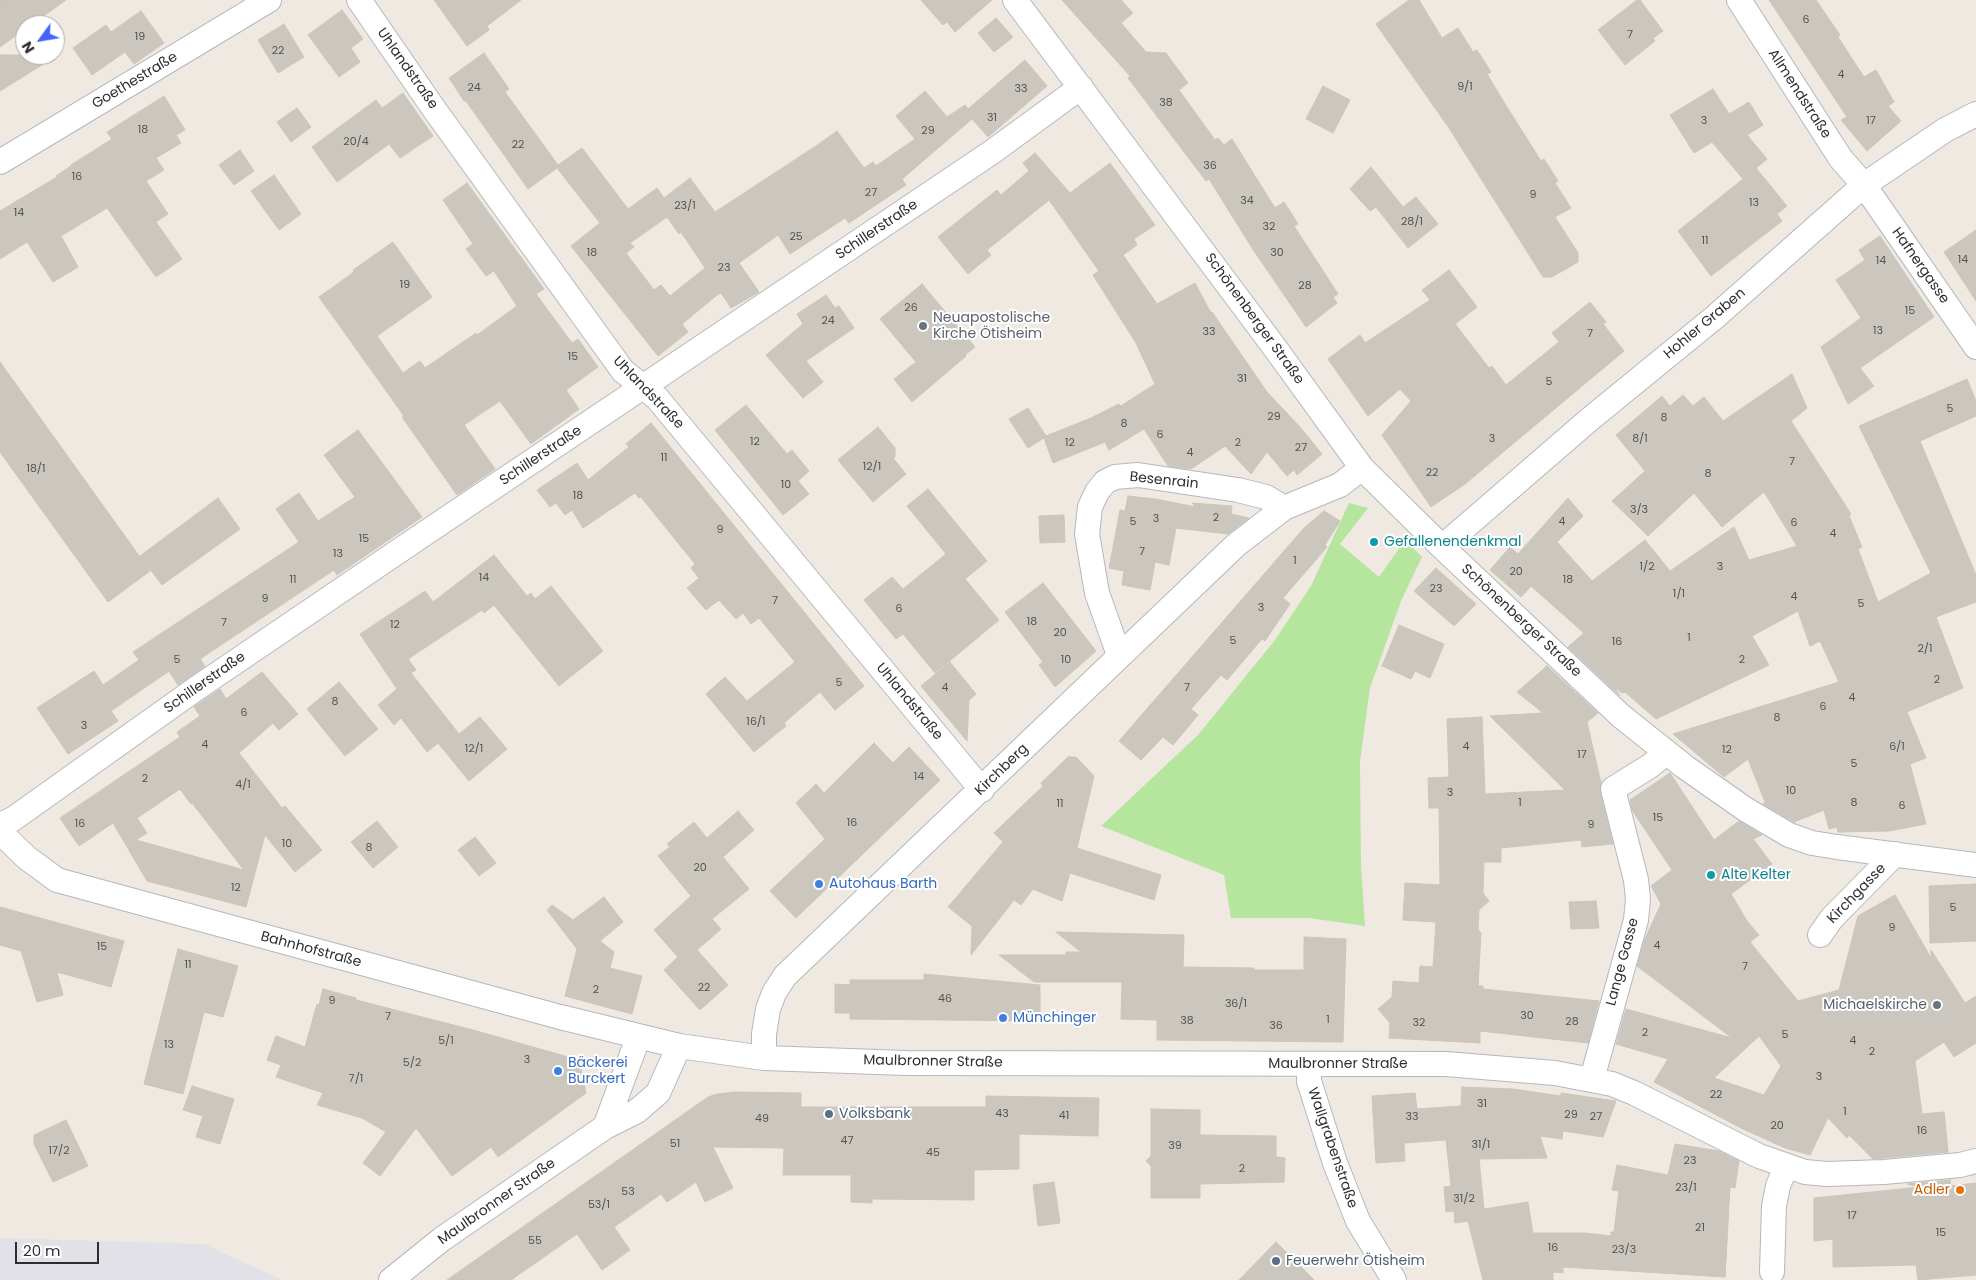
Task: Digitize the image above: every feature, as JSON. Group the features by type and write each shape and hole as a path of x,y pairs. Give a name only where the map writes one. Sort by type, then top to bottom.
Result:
{"street":[{"name":"Goethestraße","path":"0,162 269,0"},
{"name":"Uhlandstraße","path":"359,0 434,109 623,371 658,398 982,790"},
{"name":"Schönenberger Straße","path":"1015,0 1270,340 1362,468 1442,547 1621,716 1666,753 1746,809 1789,834 1812,842 1837,847 1976,865"},
{"name":"Allmendstraße","path":"1739,0 1841,159 1864,185"},
{"name":"Schillerstraße","path":"0,825 13,819 205,682 992,152 1081,87"},
{"name":"Hohler Graben","path":"1442,547 1590,419 1715,317 1864,185 1945,130 1976,114"},
{"name":"Hafnergasse","path":"1864,185 1976,347"},
{"path":"1284,508 1340,485 1362,468"},
{"name":"Besenrain","path":"1119,655 1097,593 1087,534 1090,507 1097,492 1105,482 1115,477 1147,477 1238,490 1266,497 1284,508"},
{"name":"Kirchberg","path":"764,1058 764,1034 768,1009 774,993 785,976 982,790 1119,655 1236,545 1284,508"},
{"name":"Lange Gasse","path":"1592,1079 1636,920 1638,899 1636,880 1613,789 1650,766 1666,753"},
{"name":"Bahnhofstraße","path":"0,832 27,858 57,880 638,1038"},
{"name":"Kirchgasse","path":"1820,935 1832,918 1895,854"},
{"path":"605,1127 638,1038"},
{"name":"Maulbronner Straße","path":"638,1038 764,1058 916,1064 1446,1064 1555,1073 1612,1084 1634,1093 1734,1144 1805,1172 1828,1174 1884,1172 1960,1165 1976,1161"},
{"name":"Maulbronner Straße","path":"391,1280 442,1239 605,1127 637,1111 658,1093 679,1046"},
{"name":"Wallgrabenstraße","path":"1309,1064 1309,1081 1335,1163 1358,1221 1394,1280"},
{"path":"1772,1272 1774,1206 1778,1186 1786,1166"}],"shaded area":[{"path":"0,1238 204,1244 282,1280 0,1280"}],"green space":[{"path":"1349,503 1368,508 1340,544 1379,577 1405,540 1422,557 1401,601 1370,688 1360,761 1361,865 1365,926 1309,918 1231,918 1224,875 1101,826 1198,735 1275,640 1311,586"}],"building":[{"path":"0,0 66,0 45,15 15,15 15,36 0,47"},
{"path":"434,0 521,0 487,26 489,30 467,46"},
{"path":"921,0 992,0 955,32 947,22 943,25"},
{"path":"1062,0 1121,0 1133,13 1121,23 1146,52 1166,53 1188,83 1179,90 1215,140 1218,138 1224,145 1232,139 1275,208 1284,202 1298,224 1294,226 1338,294 1333,297 1337,303 1306,327 1254,251 1209,179 1206,181 1128,78 1130,76"},
{"path":"1409,0 1419,0 1442,38 1458,28 1473,52 1477,50 1491,72 1487,74 1541,161 1544,159 1558,181 1555,183 1571,208 1555,217 1578,253 1578,262 1552,277 1543,277 1449,128 1376,24"},
{"path":"1637,0 1640,0 1663,31 1653,38 1655,41 1625,65 1598,30"},
{"path":"1769,0 1816,0 1840,35 1838,37 1864,77 1876,70 1894,102 1888,106 1901,121 1867,151 1841,120 1847,117"},
{"path":"342,10 363,39 351,48 360,62 339,77 308,35"},
{"path":"141,11 164,43 134,64 125,52 92,75 73,48 106,25 111,32"},
{"path":"996,18 1013,37 994,52 978,33"},
{"path":"284,24 304,57 278,73 258,40"},
{"path":"484,53 509,89 505,92 558,165 582,148 628,209 657,188 664,198 690,178 715,212 837,131 864,168 873,162 876,166 915,139 896,116 925,91 947,117 965,105 968,109 1025,60 1047,86 988,137 972,119 902,179 906,185 849,223 845,218 790,254 778,235 739,263 759,292 731,308 721,293 716,296 682,324 688,332 658,356 571,246 600,223 557,168 528,189 449,78","holes":["667,217 679,234 681,232 705,268 670,296 661,285 654,290 626,253 634,247 630,243"]},
{"path":"0,55 15,55 15,65 42,65 0,91"},
{"path":"1323,86 1350,100 1333,133 1306,119"},
{"path":"1713,89 1729,114 1749,102 1763,125 1747,135 1767,159 1756,168 1787,206 1777,214 1782,221 1711,276 1678,231 1743,179 1712,142 1694,153 1670,115"},
{"path":"403,93 433,136 400,158 389,144 337,182 312,147 376,100 382,108"},
{"path":"164,96 185,130 176,135 181,143 156,158 164,170 146,181 168,214 156,222 182,259 156,277 107,208 61,236 78,267 53,282 27,242 0,259 0,211 57,177 71,165 112,139 107,132"},
{"path":"297,108 311,127 291,142 277,122"},
{"path":"240,150 254,171 234,185 219,165"},
{"path":"1035,153 1070,193 1110,163 1155,225 1134,239 1137,245 1123,255 1157,304 1195,283 1211,313 1267,392 1322,454 1297,475 1294,470 1287,476 1267,452 1251,474 1225,446 1191,469 1168,466 1144,429 1109,450 1105,442 1053,463 1044,438 1028,448 1009,419 1028,408 1046,436 1091,418 1119,404 1121,406 1155,384 1136,343 1093,275 1099,271 1049,200 987,250 991,255 968,274 938,237 997,190 1001,195 1029,171 1023,163"},
{"path":"1371,167 1403,207 1416,197 1438,224 1408,248 1376,207 1370,211 1350,189"},
{"path":"274,175 301,214 279,230 251,191"},
{"path":"467,183 544,289 536,294 572,343 578,339 598,367 566,390 579,409 531,444 500,401 464,425 495,469 457,495 402,417 404,416 319,297 393,242 432,297 377,336 403,373 420,361 425,368 476,333 477,335 517,306 494,271 486,276 466,249 473,244 443,200"},
{"path":"1976,230 1976,301 1944,252"},
{"path":"1880,236 1934,317 1860,368 1874,386 1848,404 1821,347 1861,318 1836,280 1865,260 1859,250"},
{"path":"1449,270 1477,307 1455,324 1489,368 1492,366 1506,385 1559,342 1552,333 1590,302 1606,322 1603,324 1624,351 1465,484 1431,507 1382,435 1411,401 1400,389 1368,416 1328,359 1360,335 1365,343 1430,300 1422,290"},
{"name":"Neuapostolische Kirche Ötisheim","path":"922,284 975,347 912,402 894,379 916,362 880,319"},
{"path":"826,295 835,308 839,306 854,328 806,361 823,382 803,398 766,355 803,324 797,314"},
{"path":"0,362 150,571 108,602 0,452"},
{"path":"1792,374 1807,408 1791,421 1851,514 1849,516 1862,547 1858,549 1878,602 1931,573 1859,426 1967,379 1976,401 1976,416 1920,441 1976,575 1976,602 1936,617 1963,688 1907,712 1926,758 1910,764 1926,824 1889,831 1838,832 1837,827 1829,829 1824,810 1794,822 1763,804 1765,802 1748,759 1724,777 1673,734 1839,682 1820,641 1810,646 1798,611 1752,636 1769,665 1656,719 1625,692 1622,693 1614,686 1620,696 1568,647 1584,633 1531,586 1521,597 1490,570 1510,547 1518,554 1568,498 1583,516 1557,542 1592,581 1645,540 1670,571 1734,527 1749,560 1797,546 1764,492 1722,527 1694,493 1648,536 1612,501 1645,471 1616,435 1662,396 1670,406 1683,395 1693,406 1704,397 1723,421"},
{"path":"746,405 787,454 792,450 809,471 798,481 809,494 783,515 715,430"},
{"path":"651,423 864,686 835,710 820,692 784,723 786,726 754,752 706,694 725,677 747,701 795,662 759,618 751,624 743,613 736,619 719,600 706,610 687,588 699,578 691,568 695,564 641,497 639,498 635,493 583,528 572,510 565,515 556,503 550,507 537,490 577,463 588,480 629,447 626,444"},
{"path":"878,427 895,448 895,457 893,458 906,474 873,502 838,460"},
{"path":"358,430 422,517 337,575 334,570 200,659 205,666 178,685 169,671 111,711 118,721 68,754 37,708 94,671 103,685 139,660 133,652 299,542 276,509 299,493 318,521 355,497 324,455"},
{"path":"928,489 987,561 965,579 999,620 935,673 903,634 896,639 864,600 892,577 903,589 946,554 907,506"},
{"path":"1128,496 1196,507 1192,503 1232,506 1231,514 1249,518 1228,534 1176,528 1169,565 1155,562 1150,590 1122,585 1124,571 1109,568 1120,510 1125,511"},
{"path":"218,498 240,529 162,585 140,556"},
{"path":"1324,511 1340,521 1325,545 1327,547 1283,598 1290,604 1265,641 1262,639 1227,680 1221,675 1191,709 1198,715 1173,745 1163,737 1141,760 1119,741 1304,528"},
{"path":"1064,515 1065,542 1040,543 1039,516"},
{"path":"494,555 527,596 531,593 535,599 551,586 603,651 559,686 494,605 484,613 482,610 408,659 416,670 411,673 459,734 480,717 507,749 469,781 438,743 427,752 401,718 394,725 378,705 397,689 360,634 425,591 433,602"},
{"path":"1436,568 1476,604 1454,626 1414,591"},
{"path":"1043,583 1096,651 1055,687 1039,665 1043,662 1005,612"},
{"path":"1399,625 1444,644 1430,678 1415,671 1411,679 1382,666"},
{"path":"950,662 976,694 969,700 967,741 921,686"},
{"path":"1547,666 1598,713 1587,722 1601,783 1600,792 1613,844 1582,847 1581,840 1501,848 1501,862 1484,862 1483,893 1489,901 1479,910 1478,929 1481,933 1478,986 1483,986 1483,989 1599,1001 1588,1043 1480,1031 1480,1043 1389,1038 1390,1023 1378,1009 1392,997 1393,981 1419,983 1420,966 1433,967 1436,922 1403,920 1405,883 1440,885 1439,808 1429,808 1428,778 1449,777 1447,719 1482,717 1485,794 1565,790 1490,716 1543,713 1517,692"},
{"path":"262,672 298,714 279,730 273,723 239,753 282,808 285,806 322,850 295,872 265,835 246,907 147,881 113,823 79,846 60,818 180,737 177,732 200,716 194,707 220,689 226,699","holes":["180,789 192,803 244,870 136,840 147,833 137,818"]},
{"path":"339,682 378,729 345,756 307,709"},
{"path":"874,743 893,763 909,747 940,780 796,918 770,891 825,839 796,803 816,784 824,793"},
{"path":"1068,757 1076,757 1094,776 1077,848 1161,875 1154,900 1070,873 1062,901 1033,889 1021,905 1014,900 971,955 972,926 948,907 1003,842 994,833 1043,786 1041,783"},
{"path":"1670,773 1714,840 1739,821 1762,835 1753,839 1772,864 1731,894 1747,921 1759,935 1750,942 1798,1001 1839,990 1858,916 1895,895 1931,958 1931,950 1965,1003 1976,996 1976,1043 1954,1057 1944,1042 1915,1061 1922,1114 1944,1112 1948,1152 1873,1159 1849,1135 1847,1138 1828,1118 1810,1155 1785,1148 1743,1129 1654,1082 1668,1059 1616,1044 1626,1009 1732,1038 1637,966 1644,941 1661,904 1651,886 1672,870 1632,810 1630,800","holes":["1759,1036 1781,1066 1764,1095 1714,1078"]},
{"path":"738,811 754,830 723,857 749,889 712,919 721,929 697,950 728,985 700,1010 664,970 678,957 654,930 691,896 658,856 670,847 667,844 694,822 707,838"},
{"path":"377,821 398,847 373,868 351,842"},
{"path":"475,837 496,863 479,876 458,850"},
{"path":"1976,884 1976,941 1930,943 1929,886"},
{"path":"604,897 623,922 600,941 614,952 610,968 642,976 632,1014 565,996 577,949 547,910 552,905 573,920"},
{"path":"1596,901 1599,928 1571,929 1569,902"},
{"path":"0,907 124,941 111,987 57,972 63,995 37,1002 21,951 0,945"},
{"path":"1056,932 1184,935 1183,967 1254,968 1254,970 1304,970 1304,937 1346,939 1343,1042 1157,1040 1157,1020 1121,1019 1122,982 1034,982 999,955 1066,955 1066,952 1081,952"},
{"path":"178,949 238,966 223,1017 204,1012 183,1094 144,1084"},
{"path":"924,974 1040,985 1040,1021 850,1019 850,1013 835,1013 835,984 850,985 850,980 924,980"},
{"path":"323,989 356,998 356,1000 579,1060 586,1093 498,1157 491,1147 452,1176 416,1128 380,1176 363,1163 386,1132 362,1118 317,1105 323,1093 276,1077 281,1065 267,1060 276,1036 305,1047"},
{"path":"192,1086 234,1099 220,1144 196,1137 203,1116 183,1110"},
{"path":"1462,1087 1513,1089 1561,1096 1561,1093 1616,1101 1603,1137 1563,1131 1562,1139 1540,1136 1547,1158 1479,1159 1484,1209 1528,1202 1533,1233 1585,1233 1611,1236 1611,1232 1614,1232 1619,1191 1612,1190 1617,1165 1668,1175 1675,1144 1719,1151 1739,1161 1735,1188 1730,1187 1725,1277 1563,1267 1563,1273 1553,1272 1553,1280 1483,1280 1468,1221 1455,1223 1454,1211 1446,1212 1444,1187 1451,1186 1446,1140 1404,1143 1405,1161 1376,1163 1372,1096 1415,1093 1417,1109 1461,1106"},
{"path":"735,1092 801,1093 801,1107 986,1107 986,1096 1099,1098 1098,1136 1019,1134 1019,1169 974,1170 974,1200 872,1199 872,1203 851,1202 851,1175 783,1175 784,1148 713,1147 733,1188 705,1202 696,1182 667,1202 661,1194 614,1227 630,1250 602,1270 577,1234 511,1280 447,1280 708,1097"},
{"path":"1151,1109 1200,1110 1200,1135 1276,1136 1276,1157 1285,1158 1284,1182 1200,1184 1200,1198 1151,1198 1151,1166 1146,1161 1151,1156"},
{"path":"66,1120 88,1166 53,1182 34,1144 34,1135"},
{"path":"1950,1180 1951,1186 1976,1183 1976,1275 1918,1280 1916,1265 1833,1267 1833,1239 1814,1241 1814,1198 1920,1187 1907,1184"},
{"path":"1054,1182 1060,1223 1038,1226 1033,1185"},
{"name":"Feuerwehr Ötisheim","path":"1276,1242 1314,1280 1239,1280"}],"place":[{"name":"Neuapostolische Kirche Ötisheim","path":"923,326"},
{"name":"Gefallenendenkmal","path":"1374,542"},
{"name":"Alte Kelter","path":"1711,875"},
{"name":"Autohaus Barth","path":"819,884"},
{"name":"Michaelskirche","path":"1937,1005"},
{"name":"Münchinger","path":"1003,1018"},
{"name":"Bäckerei Burckert","path":"558,1071"},
{"name":"Volksbank","path":"829,1114"},
{"name":"Adler","path":"1960,1190"},
{"name":"Feuerwehr Ötisheim","path":"1276,1261"}]}
